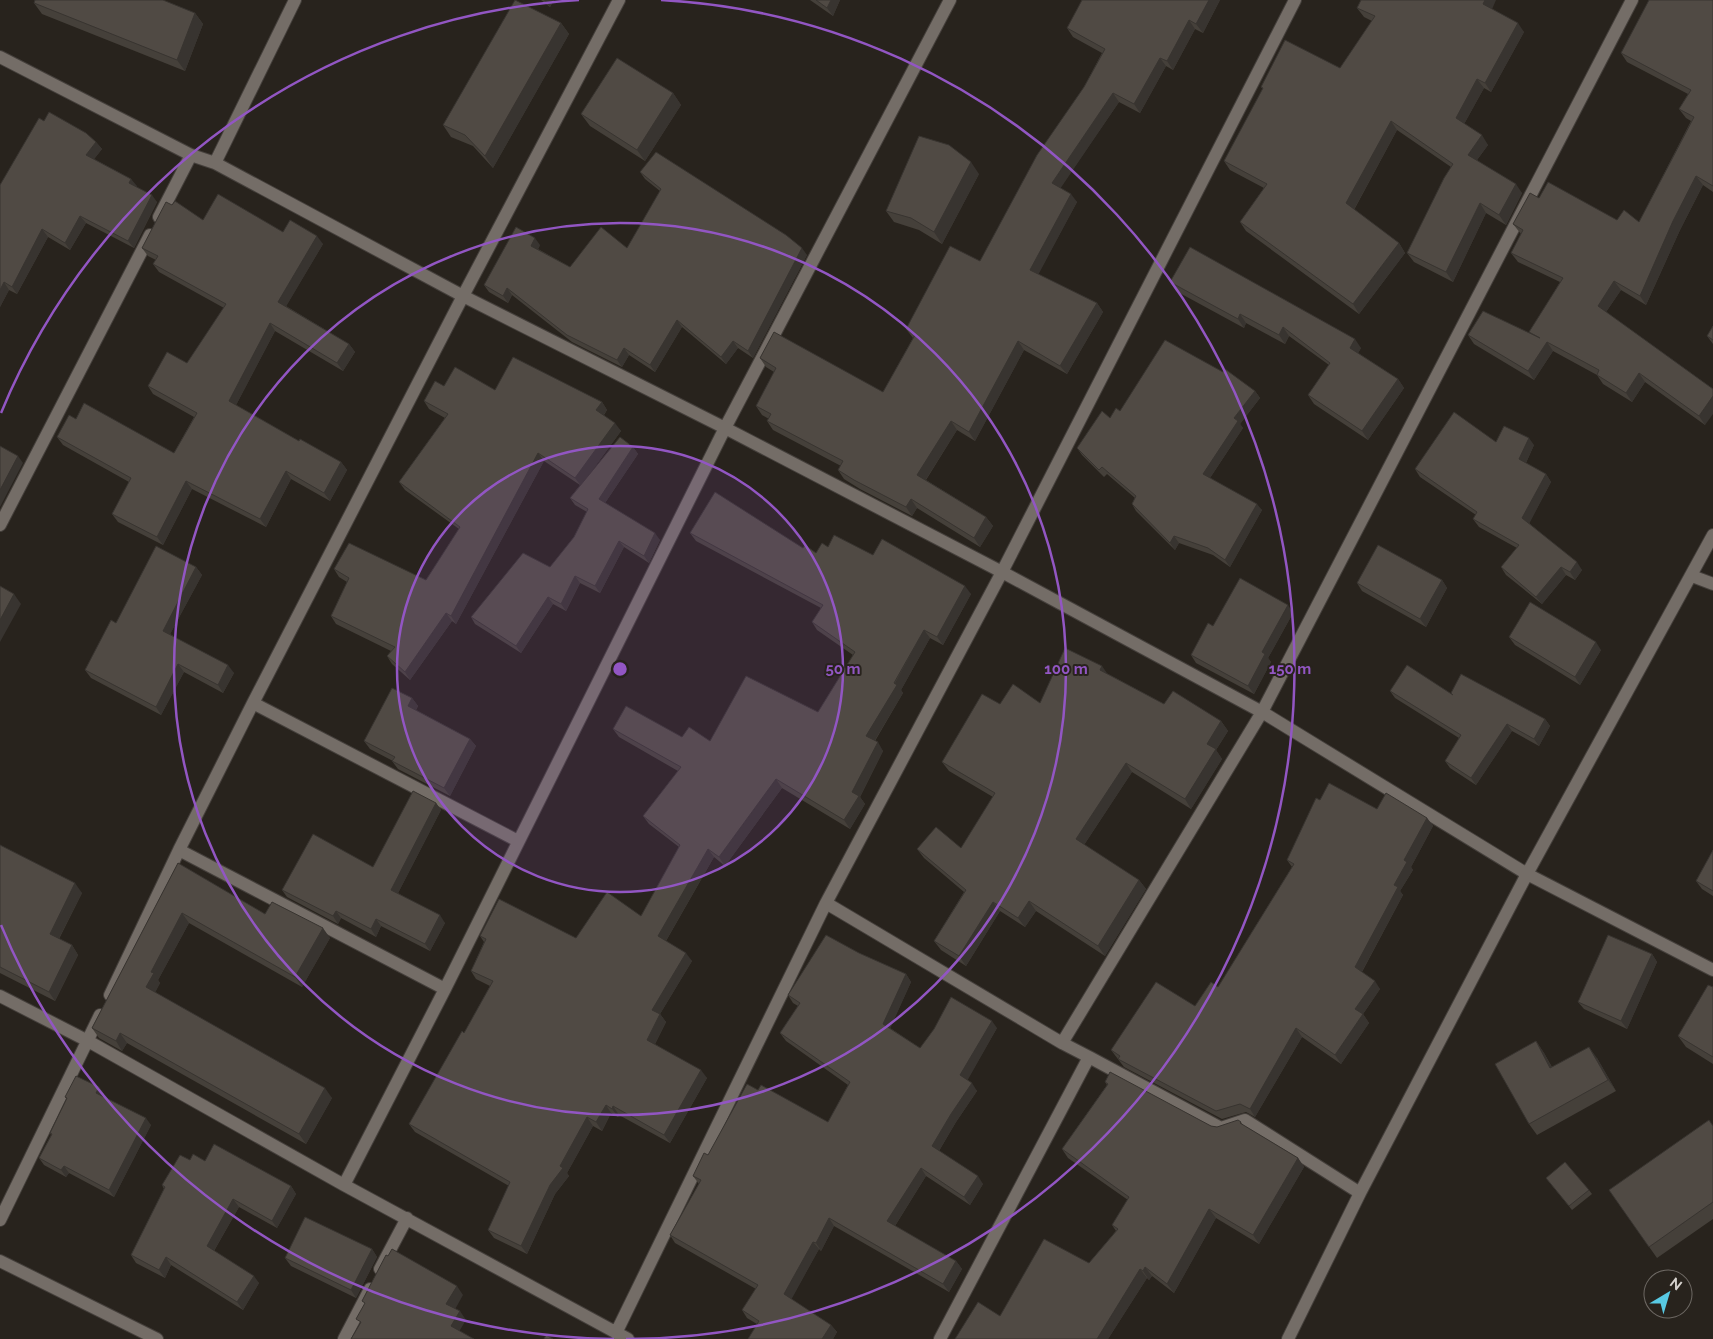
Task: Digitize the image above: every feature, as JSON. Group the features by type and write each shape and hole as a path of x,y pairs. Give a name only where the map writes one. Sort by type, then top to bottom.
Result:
{"street":[{"path":"215,163 296,0"},
{"path":"0,1220 88,1041 178,850 463,296 619,0"},
{"path":"344,1185 445,989 725,428 950,0"},
{"path":"616,1333 826,903 1002,572 1295,0"},
{"path":"1062,1043 1262,712 1632,0"},
{"path":"0,57 191,155 215,163 463,296 725,428 1002,572 1262,712 1527,874 1713,970"},
{"path":"0,525 191,155"},
{"path":"1288,1339 1360,1193 1527,874 1713,535"},
{"path":"1692,576 1713,584"},
{"path":"253,703 518,841"},
{"path":"178,850 445,989"},
{"path":"826,903 1062,1043 1221,1128 1245,1120 1360,1193"},
{"path":"0,996 88,1041 344,1185 628,1339"},
{"path":"940,1339 1089,1057"},
{"path":"344,1339 407,1218"},
{"path":"0,1261 157,1339"}],"building":[{"path":"35,0 163,0 195,13 177,60 34,3"},
{"path":"515,0 561,23 485,156 465,135 443,125"},
{"path":"816,0 831,0 827,8"},
{"path":"1082,0 1209,0 1196,24 1189,20 1167,61 1160,58 1134,104 1113,93 1052,183 1071,194 1030,270 1097,303 1060,366 1018,341 969,432 951,421 917,475 986,517 974,538 911,499 906,507 854,480 838,470 843,461 767,421 771,414 756,406 776,368 760,358 774,332 883,392 915,335 906,329 950,246 980,261 1037,155 1084,87 1105,49 1067,28"},
{"path":"1361,0 1485,0 1483,4 1518,23 1485,83 1477,79 1456,118 1482,135 1468,155 1516,184 1499,215 1480,203 1446,272 1407,253 1444,178 1453,164 1391,121 1346,203 1399,243 1353,304 1240,222 1267,184 1224,161 1263,88 1261,87 1285,40 1340,68 1375,16 1357,8"},
{"path":"1649,0 1713,0 1713,186 1696,176 1673,221 1640,296 1614,281 1598,306 1713,389 1713,396 1699,416 1639,373 1626,393 1597,375 1599,370 1547,342 1528,371 1468,335 1483,311 1540,338 1529,332 1563,278 1511,253 1523,230 1513,224 1530,193 1539,198 1548,182 1617,220 1624,210 1639,222 1694,117 1679,109 1691,90 1621,53"},
{"path":"617,58 673,93 637,150 581,114"},
{"path":"49,112 86,133 96,142 86,155 131,179 129,183 152,195 128,241 80,216 65,243 42,229 12,287 4,282 0,290 0,185 39,118 44,121"},
{"path":"919,136 949,145 971,162 934,232 911,218 886,211"},
{"path":"656,152 786,235 802,248 748,351 733,341 721,357 677,320 650,365 624,348 617,360 567,335 507,288 503,296 484,285 516,227 535,238 531,246 570,267 601,227 627,248 661,189 640,172"},
{"path":"218,194 283,232 290,220 317,236 278,302 349,344 337,363 270,323 229,401 299,441 300,439 341,462 324,493 286,471 260,519 186,481 157,537 112,514 131,478 57,437 69,415 76,419 84,403 174,453 197,413 148,386 167,352 187,363 226,304 153,264 158,256 142,248 166,202 172,205 175,201 203,220"},
{"path":"1190,247 1355,339 1350,348 1398,379 1362,431 1308,395 1330,363 1283,327 1279,335 1240,314 1238,319 1170,282"},
{"path":"1713,326 1713,340 1707,336"},
{"path":"1165,340 1223,372 1225,369 1255,391 1234,418 1238,421 1203,474 1257,504 1225,560 1208,548 1174,536 1170,543 1132,504 1136,496 1102,467 1099,470 1077,448 1102,411 1110,418 1116,408 1120,411"},
{"path":"513,357 602,402 596,410 615,423 575,478 538,453 451,616 446,613 405,672 387,656 395,647 331,616 349,578 334,569 349,543 426,580 460,527 399,482 448,414 424,401 435,381 444,386 455,367 495,390"},
{"path":"1454,412 1496,442 1504,426 1529,438 1519,459 1546,474 1522,518 1577,562 1570,572 1561,567 1536,597 1501,567 1519,545 1473,519 1477,512 1415,469"},
{"path":"620,437 633,447 599,499 655,533 644,556 619,541 595,586 575,576 561,604 548,597 516,646 471,617 523,553 550,567 574,537 588,509 570,498"},
{"path":"0,446 18,456 0,490"},
{"path":"715,492 803,548 805,545 816,553 822,543 828,547 834,535 873,555 882,539 965,586 937,637 924,630 894,683 897,685 866,736 878,742 852,792 859,796 844,820 776,779 719,857 708,849 658,936 686,953 652,1010 660,1014 647,1040 701,1070 664,1135 613,1106 612,1109 606,1105 596,1122 587,1117 560,1166 563,1168 550,1185 521,1246 488,1230 510,1182 409,1124 493,981 471,971 486,939 480,936 499,899 576,938 607,892 641,916 680,845 643,816 681,767 613,729 626,706 682,737 689,727 710,741 746,676 818,712 855,652 812,622 823,605 690,533"},
{"path":"1378,545 1442,580 1420,619 1357,583"},
{"path":"156,546 196,567 163,631 228,665 218,685 178,664 156,707 85,670 111,620 116,623"},
{"path":"1240,578 1288,605 1262,652 1265,654 1248,686 1191,655 1208,623 1213,626"},
{"path":"0,586 14,594 0,620"},
{"path":"1530,602 1596,642 1575,677 1509,637"},
{"path":"1065,648 1102,666 1100,670 1164,704 1173,691 1221,721 1207,744 1216,749 1185,799 1126,763 1076,839 1139,880 1098,946 1029,901 1018,918 993,902 959,956 934,941 966,890 917,849 936,827 961,848 995,793 942,762 982,694 1000,704 1013,684 1040,703"},
{"path":"1407,665 1453,695 1451,693 1461,674 1545,719 1534,739 1507,724 1471,778 1445,761 1461,735 1390,691"},
{"path":"392,688 412,698 408,706 470,739 444,788 392,761 395,757 364,741"},
{"path":"1329,783 1377,809 1386,793 1427,818 1404,860 1407,862 1394,885 1398,887 1355,967 1375,981 1355,1009 1363,1014 1335,1055 1296,1028 1250,1109 1240,1104 1216,1111 1118,1059 1120,1056 1111,1050 1156,982 1195,1006 1211,982 1218,987 1294,864 1287,860 1316,798 1320,800"},
{"path":"413,791 436,803 391,890 440,915 425,944 376,919 371,929 336,911 333,916 282,890 313,834 373,867"},
{"path":"0,845 75,883 50,934 72,945 49,992 0,967"},
{"path":"1713,850 1713,891 1696,881"},
{"path":"178,863 265,914 272,902 323,928 295,977 182,913 151,972 154,973 146,987 325,1088 299,1134 120,1033 116,1041 92,1028"},
{"path":"826,935 859,953 906,974 883,1024 920,1048 934,1029 951,997 992,1021 960,1075 972,1083 932,1146 978,1176 964,1197 921,1168 887,1221 956,1261 943,1284 829,1218 816,1243 813,1242 784,1294 831,1325 822,1339 748,1339 759,1321 742,1310 758,1285 670,1235 701,1180 693,1176 704,1153 708,1155 747,1084 758,1090 761,1085 828,1122 850,1082 780,1033 800,1003 788,995"},
{"path":"1608,935 1652,954 1621,1021 1578,1002"},
{"path":"1708,985 1713,987 1713,1057 1678,1036"},
{"path":"1536,1041 1550,1068 1589,1047 1608,1080 1529,1124 1495,1064"},
{"path":"1110,1072 1211,1126 1217,1127 1238,1120 1298,1158 1253,1235 1209,1209 1167,1284 1145,1267 1143,1271 1140,1269 1097,1339 955,1339 978,1302 1000,1316 1044,1239 1089,1263 1118,1229 1112,1225 1129,1197 1062,1149 1108,1084 1105,1082"},
{"path":"76,1076 99,1087 96,1093 146,1118 109,1190 64,1166 61,1170 39,1158 52,1134 50,1133"},
{"path":"1709,1120 1713,1126 1713,1202 1649,1247 1609,1190"},
{"path":"214,1144 291,1186 272,1221 233,1199 207,1246 254,1276 237,1302 166,1257 159,1270 131,1255 165,1187 162,1185 180,1155 190,1160 193,1154 205,1161"},
{"path":"1565,1162 1589,1190 1569,1206 1546,1178"},
{"path":"305,1217 372,1249 351,1290 285,1258"},
{"path":"392,1249 457,1286 446,1304 460,1311 451,1326 474,1339 351,1339 361,1322 356,1319 365,1303 362,1301 386,1255 388,1256"},
{"path":"546,1335 553,1339 544,1339"}]}
